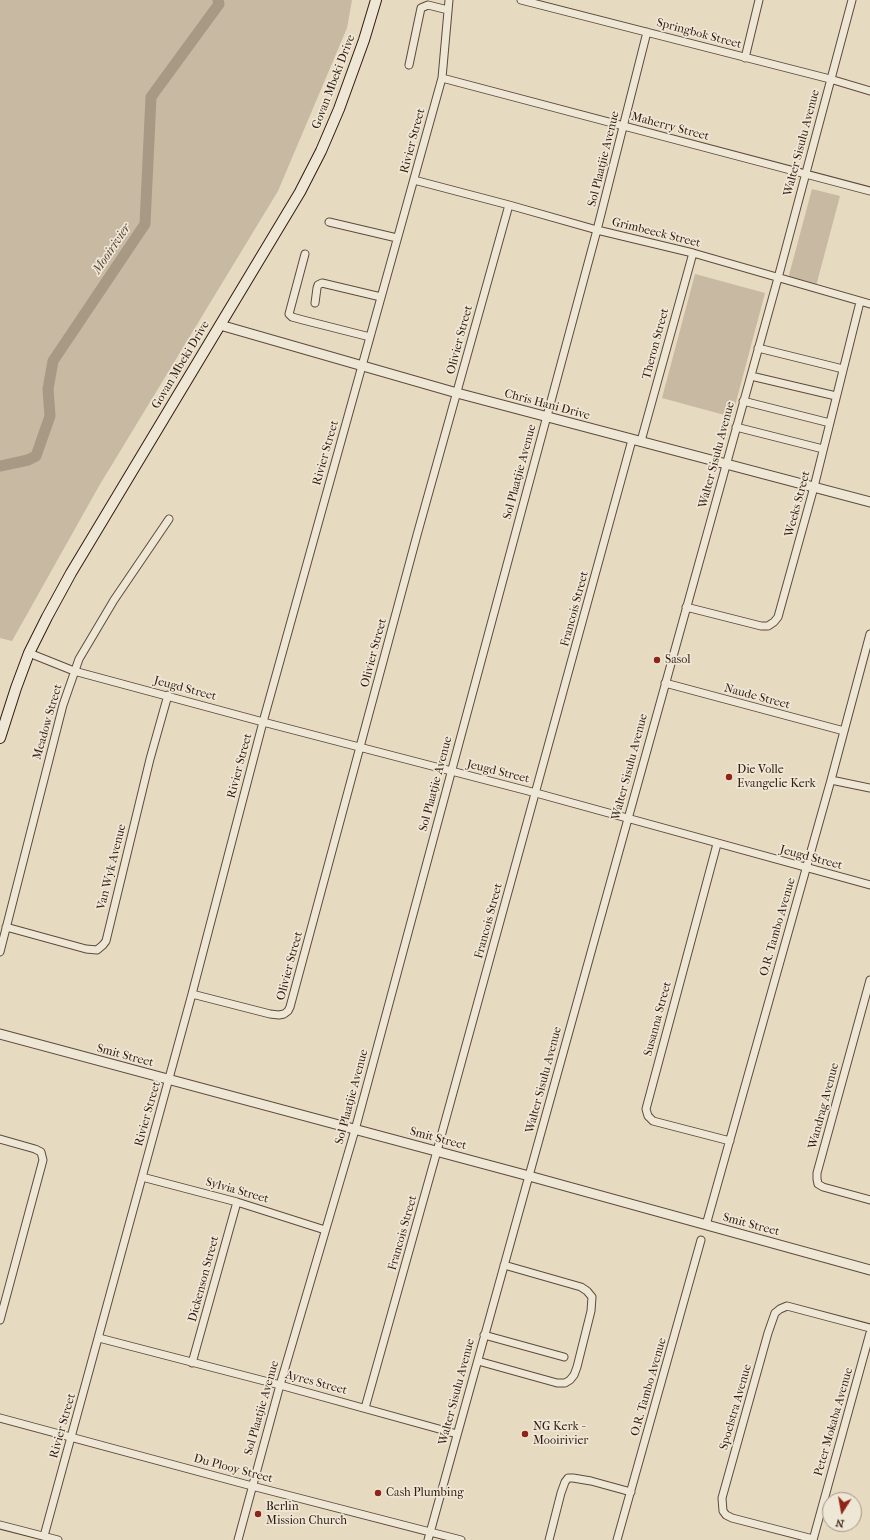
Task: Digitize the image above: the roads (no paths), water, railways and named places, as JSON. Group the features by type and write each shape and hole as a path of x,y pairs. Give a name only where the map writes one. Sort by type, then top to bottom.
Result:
{"main road":[{"name":"Govan Mbeki Drive","path":"0,738 29,653 71,573 287,215 321,151 353,73 376,0"}],"street":[{"name":"Rivier Street","path":"44,1536 169,1080 263,722 442,78 449,0"},
{"name":"Springbok Street","path":"521,0 830,79 870,91"},
{"path":"745,58 759,0"},
{"name":"Walter Sisulu Avenue","path":"428,1540 778,278 852,0"},
{"path":"408,65 421,8 428,5 448,10"},
{"name":"Sol Plaatjie Avenue","path":"238,1540 280,1385 355,1130 598,230 647,32"},
{"name":"Maherry Street","path":"442,78 870,191"},
{"name":"Grimbeeck Street","path":"414,180 598,230 693,253 870,304"},
{"name":"Olivier Street","path":"192,994 270,1014 279,1015 288,1012 508,205"},
{"path":"329,222 397,238"},
{"name":"Theron Street","path":"636,440 693,253"},
{"path":"305,254 289,314 292,317 370,337"},
{"path":"315,302 318,285 322,283 381,297"},
{"name":"Weeks Street","path":"686,607 761,626 768,626 774,622 780,610 814,487 860,302"},
{"name":"Chris Hani Drive","path":"220,325 456,393 870,502"},
{"path":"758,348 843,369"},
{"path":"750,376 836,396"},
{"path":"743,401 830,423"},
{"path":"736,427 823,449"},
{"name":"Francois Street","path":"365,1408 636,440"},
{"name":"Meadow Street","path":"0,952 63,705 74,670 83,651 114,600 169,520"},
{"name":"O.R. Tambo Avenue","path":"706,1225 831,780 870,634"},
{"name":"Jeugd Street","path":"29,653 74,670 168,696 359,748 536,793 805,869 870,885"},
{"name":"Naude Street","path":"665,683 844,731"},
{"name":"Van Wyk Avenue","path":"6,927 86,949 97,950 103,945 106,940 150,759 168,696"},
{"path":"831,780 870,788"},
{"name":"Susanna Street","path":"717,844 646,1110 648,1116 653,1121 730,1141"},
{"name":"Wandrag Avenue","path":"870,980 817,1173 817,1179 818,1184 823,1188 870,1200"},
{"name":"Smit Street","path":"0,1034 438,1151 870,1270"},
{"path":"0,1139 35,1149 41,1152 43,1160 0,1320"},
{"name":"Sylvia Street","path":"142,1177 237,1202 325,1230"},
{"name":"Dickenson Street","path":"192,1363 237,1202"},
{"name":"O.R. Tambo Avenue","path":"616,1540 631,1492 701,1240"},
{"path":"478,1361 557,1383 565,1383 570,1380 577,1367 591,1311 592,1297 581,1287 504,1265"},
{"name":"Spoelstra Avenue","path":"813,1540 726,1516 723,1511 722,1504 724,1490 775,1313 780,1308 787,1306 870,1328"},
{"name":"Peter Mokaba Avenue","path":"813,1540 870,1334"},
{"path":"484,1335 564,1357"},
{"name":"Ayres Street","path":"99,1338 280,1385 458,1434"},
{"name":"Du Plooy Street","path":"0,1418 252,1486 461,1540"},
{"path":"549,1540 561,1493 568,1478 631,1492"},
{"path":"0,1525 58,1540"}],"waterway":[{"name":"Mooirivier","path":"0,466 28,460 36,456 50,416 48,389 53,361 145,224 151,97 219,4 218,0"}],"place":[{"name":"Sasol","path":"657,660"},
{"name":"Die Volle Evangelie Kerk","path":"729,777"},
{"name":"NG Kerk - Mooirivier","path":"525,1434"},
{"name":"Cash Plumbing","path":"378,1493"},
{"name":"Berlin Mission Church","path":"258,1514"}]}
